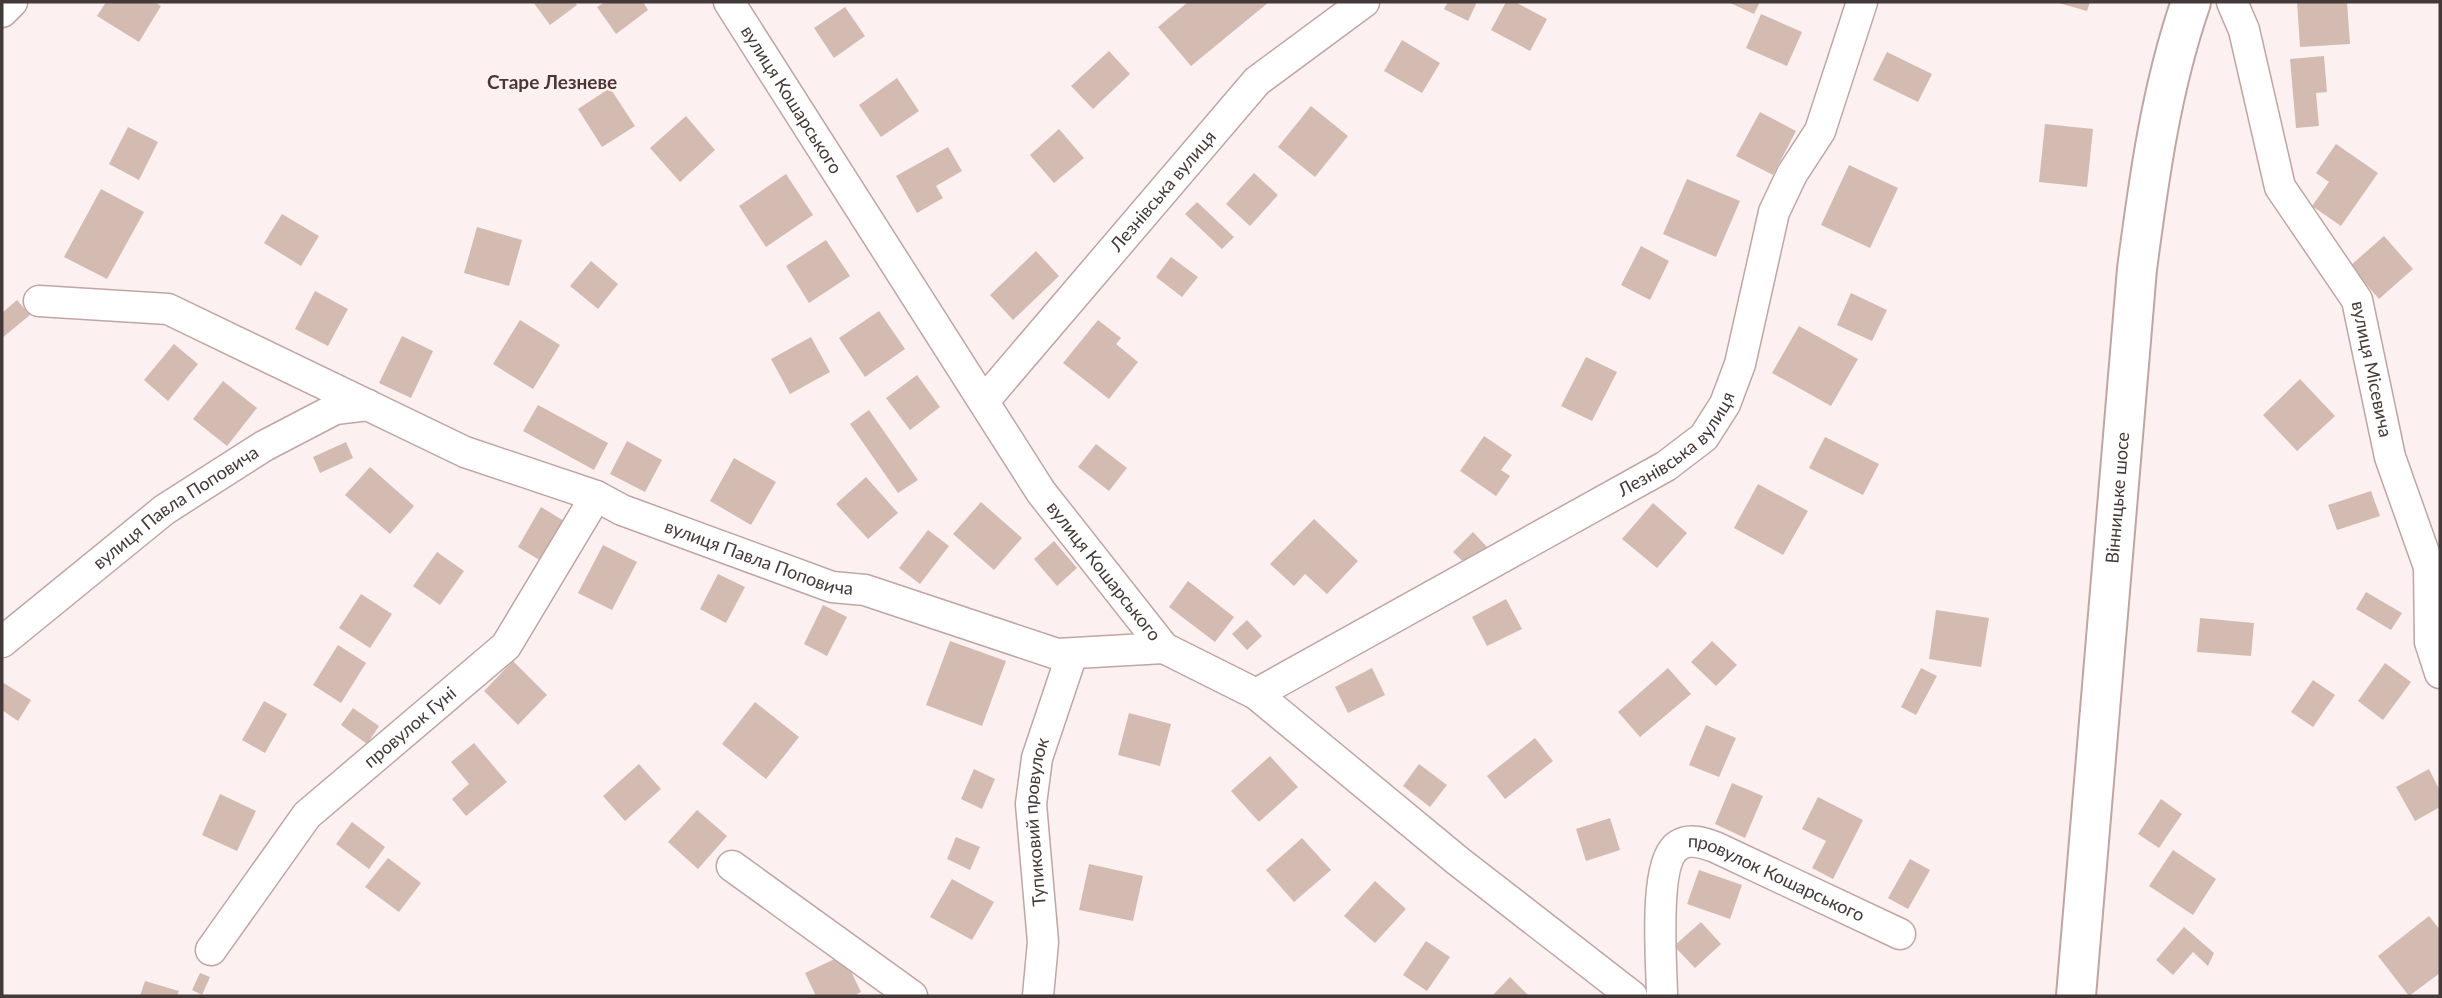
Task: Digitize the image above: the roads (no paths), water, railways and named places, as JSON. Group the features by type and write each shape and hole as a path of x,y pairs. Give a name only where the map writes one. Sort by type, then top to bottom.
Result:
{"main road":[{"name":"Вінницьке шосе","path":"2076,996 2137,269 2152,152 2170,69 2191,2"}],"street":[{"path":"2,12 12,2"},
{"name":"вулиця Кошарського","path":"729,2 822,152 1041,492 1164,648 1256,694 1458,861 1632,996"},
{"name":"Лезнівська вулиця","path":"984,401 1257,80 1364,2"},
{"name":"Лезнівська вулиця","path":"1256,694 1666,466 1703,437 1725,404 1740,363 1774,212 1792,174 1820,131 1862,2"},
{"name":"вулиця Місевича","path":"2232,2 2244,30 2280,187 2357,300 2390,457 2430,567 2430,642 2440,673"},
{"name":"вулиця Павла Поповича","path":"38,301 167,309 465,452 596,496 622,510 832,587 865,590 1057,654 1164,648"},
{"name":"вулиця Павла Поповича","path":"2,642 164,510 264,446 335,410 368,405"},
{"name":"провулок Гуні","path":"211,950 307,815 506,646 596,496"},
{"name":"Тупиковий провулок","path":"1038,996 1043,942 1031,804 1037,758 1072,654"},
{"name":"провулок Кошарського","path":"1662,996 1662,881 1667,857 1679,844 1696,841 1715,847 1900,934"},
{"path":"732,866 912,996"}],"district":[{"name":"Старе Лезневе","path":"552,82"}]}
